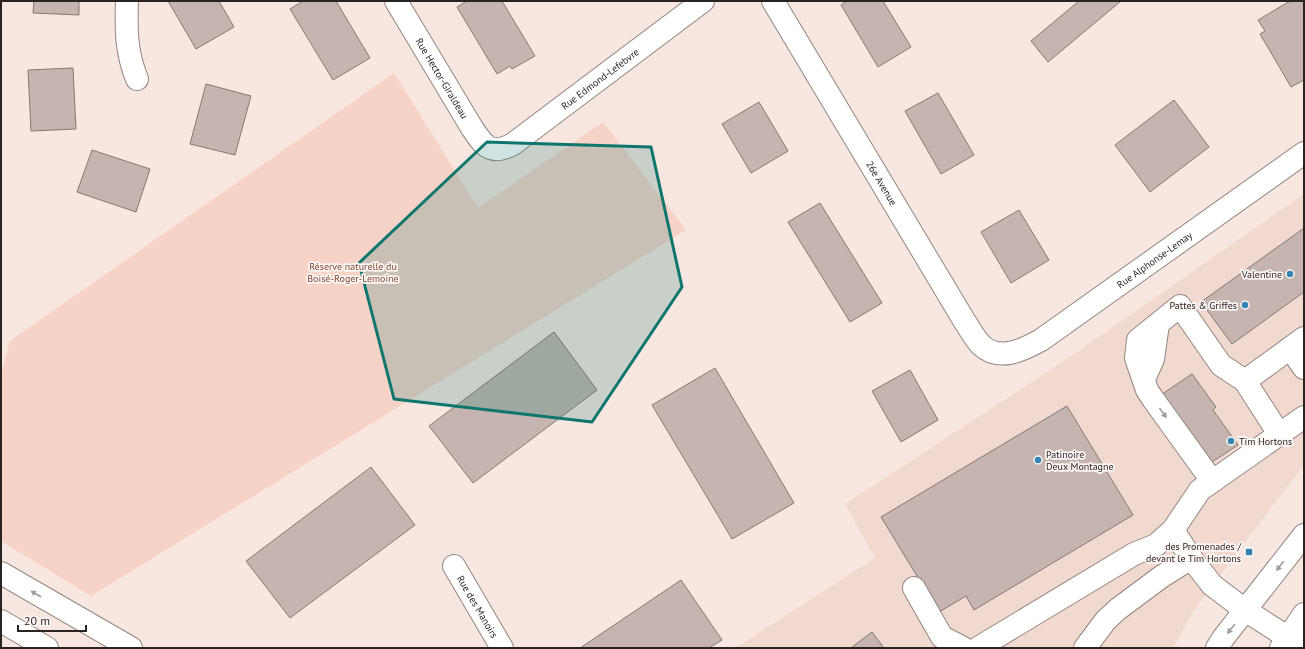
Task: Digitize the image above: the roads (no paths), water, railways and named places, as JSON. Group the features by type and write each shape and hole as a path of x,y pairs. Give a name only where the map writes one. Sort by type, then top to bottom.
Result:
{"street":[{"path":"127,1 126,38 130,60 137,79"},
{"name":"Rue Hector-Giraldeau","path":"396,1 472,128 482,142 494,149"},
{"name":"Rue Edmond-Lefebvre","path":"494,149 504,149 513,144 703,1"},
{"name":"26e Avenue","path":"773,1 965,322 980,344 987,350 1000,354"},
{"name":"Rue Alphonse-Lemay","path":"1000,354 1009,354 1020,351 1050,334 1304,153"},
{"path":"1212,481 1153,399 1136,358 1138,340 1180,306 1221,365 1245,381 1279,434"},
{"path":"1245,381 1297,343 1304,368"},
{"path":"978,648 1134,554 1156,545 1173,530 1200,490 1304,417"},
{"path":"1173,530 1191,558 1212,585 1290,645 1304,614"},
{"path":"1217,648 1304,535"},
{"path":"1085,648 1106,620 1118,609 1161,577 1191,558"},
{"name":"Rue des Manoirs","path":"454,566 502,648"},
{"path":"1,573 131,648"},
{"path":"914,588 942,637 963,648"},
{"path":"1,621 47,648"}],"place":[{"name":"Valentine","path":"1290,274"},
{"name":"Pattes & Griffes","path":"1245,305"},
{"name":"Tim Hortons","path":"1231,441"},
{"name":"Patinoire Deux Montagne","path":"1038,460"},
{"name":"des Promenades / devant le Tim Hortons","path":"1249,552"}],"park label":[{"name":"Réserve naturelle du Boisé-Roger-Lemoine","path":"353,272"}]}
